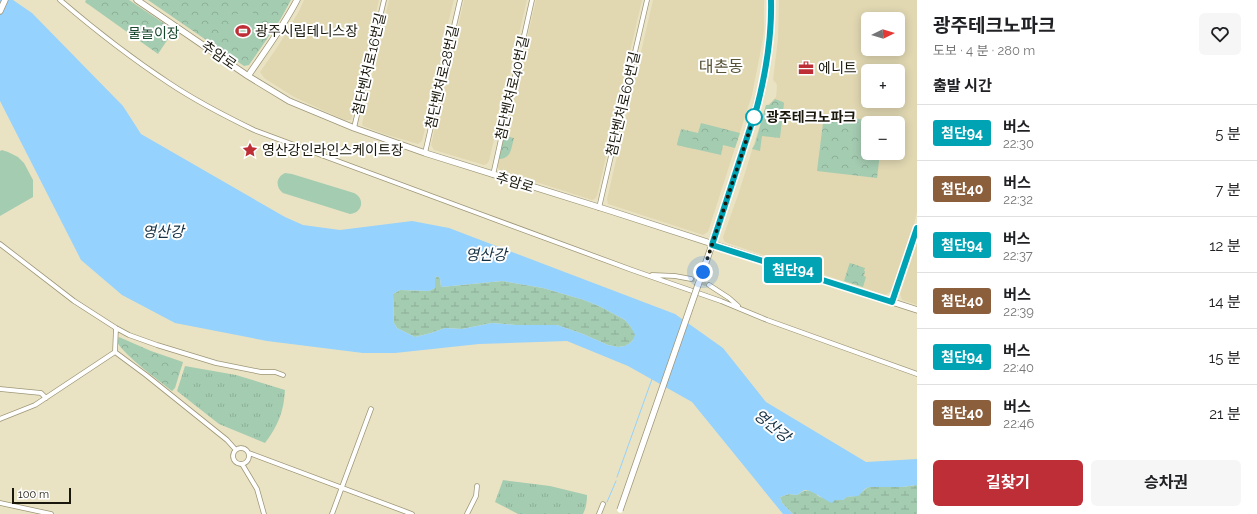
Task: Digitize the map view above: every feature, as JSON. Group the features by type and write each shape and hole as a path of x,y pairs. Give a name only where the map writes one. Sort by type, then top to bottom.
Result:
{"street":[{"path":"0,11 5,0"},
{"path":"60,0 102,36 169,84 254,130 917,374"},
{"name":"추암로","path":"137,0 248,76 289,101 354,128 424,153 917,310"},
{"path":"248,76 273,41 297,0"},
{"name":"첨단벤처로16번길","path":"354,128 384,0"},
{"name":"첨단벤처로28번길","path":"424,153 460,0"},
{"name":"첨단벤처로40번길","path":"493,175 532,0"},
{"name":"첨단벤처로60번길","path":"599,208 647,0"},
{"path":"619,512 712,245 757,107 769,43 771,0"},
{"path":"892,302 917,229"},
{"path":"0,244 74,301 129,335 209,361 253,371 274,372 283,375"},
{"path":"641,273 691,279"},
{"path":"709,285 729,298 740,308"},
{"path":"115,352 116,328"},
{"path":"0,419 35,405 64,384 115,352"},
{"path":"115,352 146,375 235,449"},
{"path":"0,389 41,393 46,398"},
{"path":"332,514 371,409"},
{"path":"235,449 243,447 249,453 412,514"},
{"path":"235,449 233,459 237,463 242,464 257,489 264,514"},
{"path":"242,464 249,458 249,453"},
{"path":"467,514 476,496 477,486"},
{"path":"0,503 51,514"},
{"path":"599,514 603,504"}],"shaded area":[{"path":"304,0 379,0 351,120 344,120 294,97 264,78 260,72 278,46"},
{"path":"389,0 454,0 438,77 422,141 418,144 384,134 363,126 362,124"},
{"path":"464,0 527,0 489,161 484,165 434,150 431,145"},
{"path":"536,0 642,0 597,196 592,200 499,170 498,167"},
{"path":"653,0 764,0 764,31 752,95 708,232 703,235 608,204 607,199"},
{"path":"779,0 917,0 917,212 912,233 892,291 885,295 724,241 723,237 739,192 766,105 776,97 777,86 773,80 778,38"},
{"path":"917,243 917,305 902,300 900,294"}],"green space":[{"name":"물놀이장","path":"86,0 129,0 174,30 158,54 85,2"},
{"path":"148,0 291,0 280,20 249,65 244,66"},
{"name":"광주시립테니스장","path":"253,12 256,43 232,46 229,15"},
{"path":"775,99 784,103 780,138 762,136 760,151 752,149 755,144 766,105 769,105"},
{"path":"824,115 861,119 861,160 879,160 877,178 817,171"},
{"path":"701,123 740,133 735,148 723,145 721,155 677,145 681,129 698,133"},
{"path":"504,136 514,138 510,153 503,159 499,159"},
{"path":"679,136 697,140 695,149 677,145"},
{"path":"2,150 18,157 24,163 33,180 33,197 0,216 0,151"},
{"path":"285,173 354,193 360,198 360,208 358,211 350,214 283,193 280,191 278,180"},
{"path":"850,263 865,268 864,276 866,277 863,287 844,281"},
{"path":"437,276 440,278 441,287 502,281 543,288 584,300 625,320 636,335 630,343 625,346 618,347 608,345 557,325 516,325 492,323 462,329 445,328 415,337 397,328 394,323 393,294 400,290 429,291 435,288 435,279"},
{"path":"119,337 151,351 183,362 175,388 172,391 134,361 117,342"},
{"path":"185,366 236,375 285,390 280,418 265,443 219,424 177,391"},
{"path":"503,480 550,486 587,495 587,503 583,514 518,514 495,502"},
{"path":"917,485 917,514 793,514 782,503 780,497 789,494 797,495 807,490 812,491 820,497 843,500 844,498 857,495 869,487 902,487"}],"water":[{"name":"영산강","path":"0,0 13,0 32,13 123,106 141,134 285,217 303,225 340,230 412,221 449,228 675,314 723,348 766,402 866,462 917,459 917,485 902,487 869,487 858,496 848,497 843,500 835,500 832,503 811,491 805,490 797,495 789,494 780,497 782,503 793,514 783,514 692,402 628,366 567,341 479,344 395,353 363,353 267,341 175,323 122,295 81,260 0,101","holes":["437,276 440,278 441,287 502,281 543,288 584,300 601,307 625,320 635,335 630,343 625,346 618,347 608,345 557,325 516,325 492,323 462,329 445,328 415,337 397,328 394,323 393,294 400,290 429,291 435,288 435,279"]}],"waterway":[{"path":"617,477 652,379"},
{"path":"607,502 616,481"}],"tunnel":[{"path":"691,279 709,285"}],"bus line":[{"name":"첨단94","path":"771,0 769,43 757,107 712,245 792,269 892,302 908,259 917,228"}],"place":[{"name":"광주시립테니스장","path":"243,31"},
{"name":"에니트","path":"806,68"},
{"name":"광주테크노파크","path":"754,117"},
{"name":"영산강인라인스케이트장","path":"250,150"}],"district":[{"name":"대촌동","path":"721,66"}],"route":[{"path":"703,272 754,117"}]}
